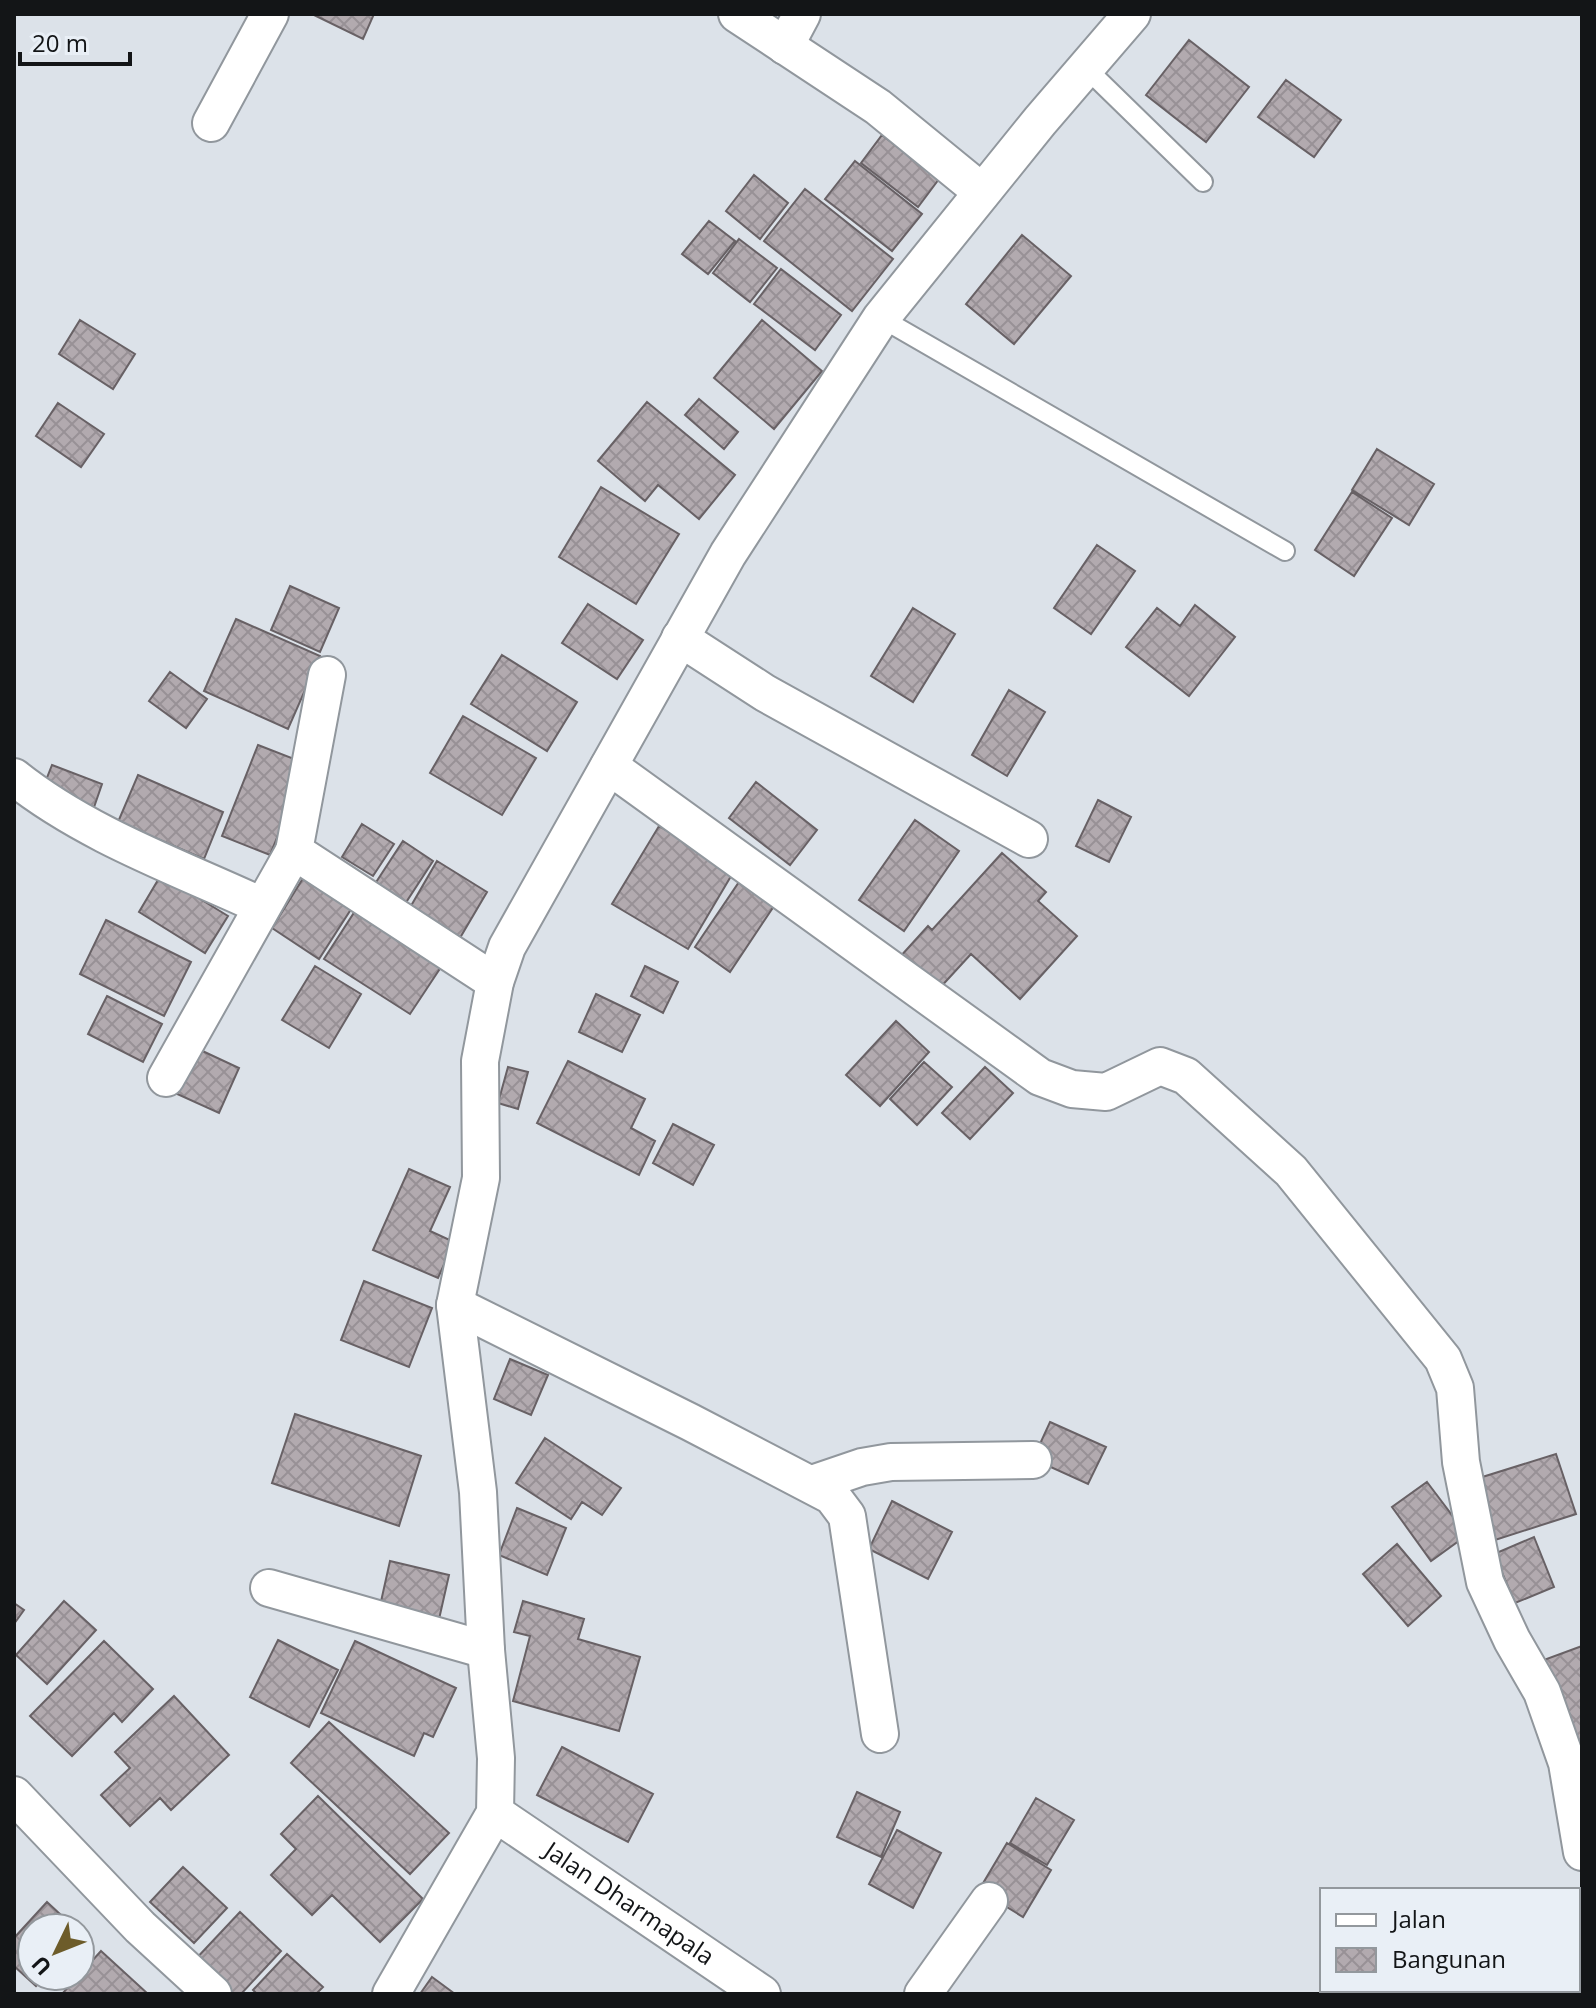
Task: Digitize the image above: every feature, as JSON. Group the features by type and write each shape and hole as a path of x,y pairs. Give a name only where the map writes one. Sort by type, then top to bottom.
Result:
{"street":[{"path":"211,123 270,14"},
{"path":"737,14 878,107 982,192"},
{"path":"785,46 802,14"},
{"path":"391,1994 495,1813 496,1758 486,1650 478,1492 455,1305 481,1178 480,1061 495,982 507,947 728,554 881,318 1132,14"},
{"path":"680,638 765,693 1029,839"},
{"path":"166,1078 294,851 327,675"},
{"path":"609,766 1040,1077 1072,1089 1106,1092 1160,1066 1174,1070 1186,1076 1291,1171 1443,1359 1455,1388 1461,1462 1485,1582 1512,1640 1542,1692 1567,1763 1582,1852"},
{"path":"14,777 89,826 262,906"},
{"path":"294,851 495,982"},
{"path":"455,1305 832,1496 847,1516 880,1734"},
{"path":"812,1484 862,1467 891,1462 1033,1460"},
{"path":"269,1588 486,1650"},
{"path":"18,1803 140,1927 213,1994"},
{"name":"Jalan Dharmapala","path":"495,1813 762,1994"},
{"path":"923,1994 989,1901"}],"lane":[{"path":"1087,69 1203,182"},
{"path":"881,318 1285,551"}],"building":[{"path":"312,14 374,14 363,39"},
{"path":"1189,40 1249,87 1206,142 1146,95"},
{"path":"1286,80 1341,120 1314,157 1258,117"},
{"path":"882,135 939,179 918,207 861,163"},
{"path":"855,161 922,214 892,251 825,199"},
{"path":"754,175 788,203 760,239 726,211"},
{"path":"805,189 893,259 852,311 764,241"},
{"path":"709,221 735,241 708,274 682,254"},
{"path":"1022,235 1071,276 1014,344 966,304"},
{"path":"739,239 777,268 750,302 713,273"},
{"path":"781,269 841,315 815,350 754,304"},
{"path":"80,320 135,354 113,389 59,354"},
{"path":"762,320 822,371 774,429 714,378"},
{"path":"699,399 738,432 724,449 685,415"},
{"path":"647,402 735,475 699,519 658,485 645,501 598,461"},
{"path":"58,403 104,434 81,467 36,436"},
{"path":"1377,449 1434,484 1409,525 1352,490"},
{"path":"601,487 679,534 636,604 559,557"},
{"path":"1352,492 1392,518 1354,576 1315,550"},
{"path":"1097,545 1135,571 1091,634 1054,608"},
{"path":"290,586 339,608 320,652 271,630"},
{"path":"588,604 643,640 617,679 562,643"},
{"path":"1195,605 1235,637 1189,696 1126,647 1157,608 1180,626"},
{"path":"913,608 955,634 913,702 871,676"},
{"path":"236,619 320,656 288,729 204,691"},
{"path":"502,655 577,702 547,751 471,704"},
{"path":"170,672 207,699 186,728 149,701"},
{"path":"1009,690 1045,712 1007,776 972,755"},
{"path":"463,716 536,758 502,815 430,773"},
{"path":"258,745 307,764 270,855 222,836"},
{"path":"52,765 102,784 92,813 41,793"},
{"path":"138,775 223,812 204,859 118,822"},
{"path":"756,782 817,830 790,865 729,818"},
{"path":"1098,800 1131,817 1109,862 1076,846"},
{"path":"915,820 959,851 904,931 859,900"},
{"path":"362,824 394,844 373,876 342,857"},
{"path":"659,826 734,871 688,949 612,904"},
{"path":"403,841 433,861 401,910 371,890"},
{"path":"1002,853 1046,892 1038,901 1077,936 1020,999 971,954 937,991 899,958 928,926 932,930"},
{"path":"437,861 487,892 454,948 404,918"},
{"path":"307,872 355,903 319,959 272,928"},
{"path":"161,875 228,916 205,953 139,912"},
{"path":"739,882 774,906 730,972 695,947"},
{"path":"359,905 445,961 410,1014 324,959"},
{"path":"106,920 191,962 164,1016 80,974"},
{"path":"315,966 361,994 329,1048 282,1020"},
{"path":"645,966 678,982 663,1013 631,996"},
{"path":"596,994 640,1015 622,1052 579,1032"},
{"path":"107,996 162,1024 143,1062 88,1034"},
{"path":"896,1021 929,1052 880,1106 846,1075"},
{"path":"196,1048 239,1068 219,1113 175,1093"},
{"path":"568,1061 645,1099 631,1128 655,1141 639,1175 537,1123"},
{"path":"924,1062 952,1087 917,1125 890,1099"},
{"path":"508,1067 528,1072 518,1109 498,1103"},
{"path":"985,1067 1013,1093 970,1139 942,1113"},
{"path":"673,1124 714,1145 693,1185 653,1163"},
{"path":"409,1169 450,1187 430,1231 454,1242 438,1278 373,1250"},
{"path":"364,1281 432,1308 409,1367 341,1340"},
{"path":"510,1359 548,1375 531,1415 494,1399"},
{"path":"295,1414 421,1456 399,1526 272,1483"},
{"path":"1050,1422 1106,1447 1088,1484 1033,1459"},
{"path":"545,1438 621,1488 602,1515 582,1502 571,1519 516,1483"},
{"path":"1556,1454 1576,1514 1495,1540 1476,1479"},
{"path":"1427,1482 1467,1535 1431,1561 1392,1507"},
{"path":"892,1501 952,1532 928,1579 869,1549"},
{"path":"517,1508 566,1528 547,1575 499,1555"},
{"path":"1534,1537 1554,1587 1515,1603 1494,1554"},
{"path":"1397,1544 1441,1596 1408,1626 1363,1574"},
{"path":"390,1561 449,1575 437,1628 378,1615"},
{"path":"64,1601 96,1630 47,1684 16,1655"},
{"path":"523,1601 584,1619 578,1639 640,1657 619,1731 513,1701 530,1636 514,1632"},
{"path":"14,1603 24,1610 14,1624"},
{"path":"278,1640 338,1670 309,1727 250,1697"},
{"path":"104,1641 153,1689 122,1722 114,1713 72,1756 30,1716"},
{"path":"355,1641 456,1688 433,1737 424,1733 414,1756 321,1713"},
{"path":"1582,1646 1582,1751 1580,1751 1541,1661"},
{"path":"174,1696 229,1755 171,1810 160,1798 130,1826 101,1795 130,1768 115,1752"},
{"path":"329,1722 449,1833 410,1874 291,1763"},
{"path":"562,1747 653,1794 628,1842 537,1795"},
{"path":"857,1792 900,1812 881,1857 837,1837"},
{"path":"318,1796 423,1899 380,1942 332,1895 312,1915 271,1875 296,1849 281,1834"},
{"path":"1036,1798 1074,1820 1047,1865 1010,1843"},
{"path":"897,1830 941,1853 913,1908 869,1884"},
{"path":"1007,1843 1051,1870 1023,1917 979,1890"},
{"path":"183,1867 227,1908 194,1943 150,1902"},
{"path":"47,1902 58,1912 38,1912"},
{"path":"240,1912 281,1951 241,1994 226,1994 192,1963"},
{"path":"16,1936 16,1968 14,1966"},
{"path":"101,1951 148,1994 62,1994 96,1992 96,1957"},
{"path":"287,1954 323,1987 316,1994 257,1994 253,1990"},
{"path":"432,1977 455,1994 420,1994"}]}
